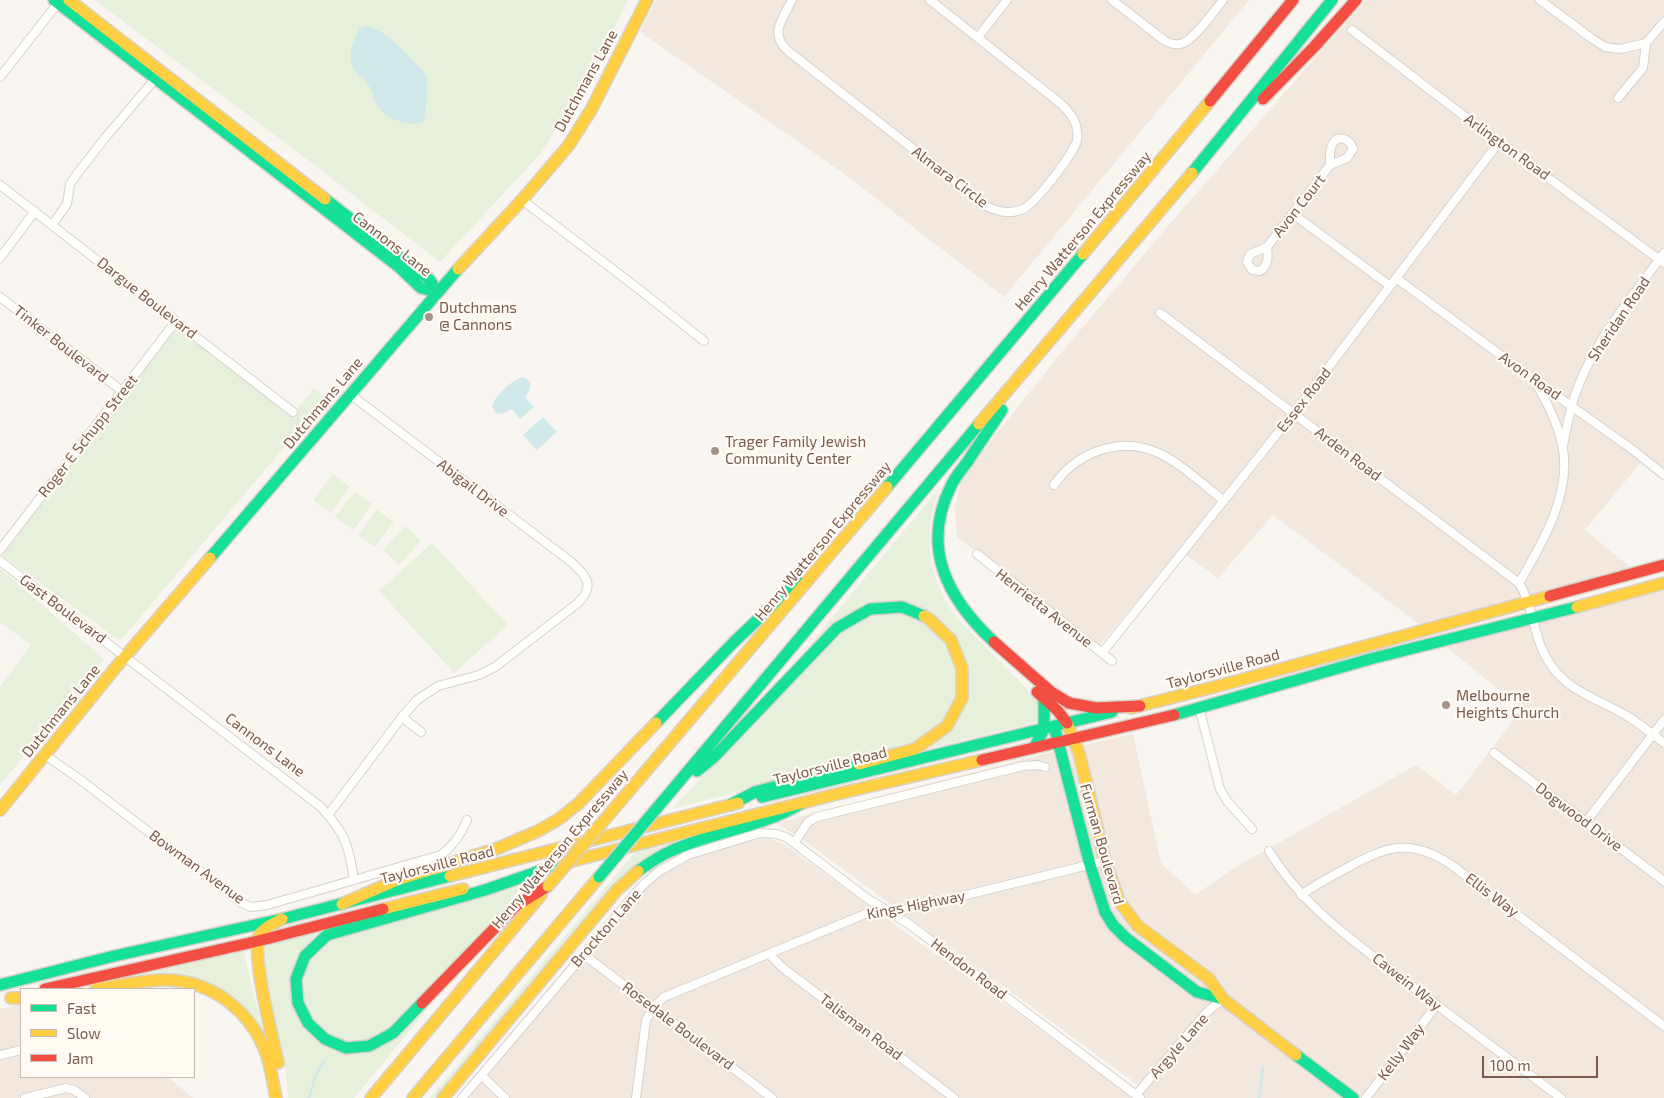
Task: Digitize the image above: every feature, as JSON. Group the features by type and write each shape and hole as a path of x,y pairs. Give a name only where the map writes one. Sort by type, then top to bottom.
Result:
{"main road":[{"name":"Cannons Lane","path":"69,0 158,75 399,267 420,288 437,292"},
{"name":"Dutchmans Lane","path":"0,810 125,657 351,395 437,292 522,200 569,145 579,130 647,0"},
{"name":"Henry Watterson Expressway","path":"370,1098 606,817 850,532 1183,135 1293,0"},
{"path":"413,1098 1204,159 1332,0"},
{"path":"1204,159 1314,47 1356,0"},
{"name":"Cannons Lane","path":"57,1 158,75"},
{"path":"1034,361 951,486 944,500 938,530 937,548 940,564 952,596 970,618 1005,653 1050,691 1068,702 1084,706 1106,709 1140,706"},
{"path":"342,904 403,877 513,844 559,819 592,790 734,642 850,532"},
{"name":"Taylorsville Road","path":"0,985 114,956 282,919 730,805 1140,706 1664,565"},
{"name":"Taylorsville Road","path":"48,988 258,941 802,803 1182,712 1370,659 1532,619 1664,583"},
{"path":"665,798 714,757 837,628 850,618 866,610 904,608 934,620 949,637 961,659 964,680 958,711 951,723 941,734 915,749 755,792 730,805"},
{"path":"1005,653 1024,679 1058,711 1067,723"},
{"path":"1035,746 1049,728 1044,699"},
{"name":"Furman Boulevard","path":"1067,723 1079,753 1105,861 1115,892 1131,918 1148,934 1209,978 1222,999 1353,1098"},
{"name":"Furman Boulevard","path":"1049,728 1058,741 1090,865 1105,912 1113,924 1138,948 1197,992 1222,999"},
{"path":"444,1098 617,890 636,871 669,850 772,819 802,803"},
{"path":"548,886 517,905 394,1033 383,1041 363,1047 340,1046 320,1036 308,1025 303,1017 297,1000 296,976 307,952 314,944 327,936 485,890 554,866"},
{"path":"278,1098 282,1086 280,1070 258,963 258,941 265,930 282,919"},
{"path":"60,985 112,964 114,956"},
{"path":"103,988 153,981 176,981 193,984 221,996 240,1009 258,1034 271,1068 278,1098"}],"street":[{"name":"Almara Circle","path":"792,0 778,28 781,45 986,206 998,211 1013,212 1022,210 1034,201 1070,153 1076,142 1077,127 1070,114 1060,103 930,0"},
{"path":"978,37 1007,0"},
{"path":"1112,0 1165,41 1174,45 1186,42 1191,38 1223,0"},
{"path":"1540,0 1591,38 1605,46 1620,49 1646,43"},
{"path":"0,77 57,1"},
{"path":"1618,98 1643,68 1646,43 1664,22"},
{"name":"Arlington Road","path":"1352,30 1661,262"},
{"path":"52,225 67,204 70,184 77,174 158,75"},
{"name":"Essex Road","path":"1102,653 1294,413 1499,142"},
{"name":"Avon Court","path":"1267,246 1330,165"},
{"name":"Dargue Boulevard","path":"0,185 293,412"},
{"path":"522,200 704,341"},
{"path":"0,258 35,211"},
{"path":"1293,214 1390,286"},
{"name":"Sheridan Road","path":"1519,583 1543,542 1556,508 1563,470 1563,446 1572,405 1587,366 1599,344 1661,262 1664,253"},
{"name":"Avon Road","path":"1396,278 1572,405 1664,475"},
{"name":"Tinker Boulevard","path":"0,297 122,391"},
{"name":"Arden Road","path":"1160,313 1519,583 1525,592 1545,657 1554,670 1565,682 1627,716 1664,743"},
{"name":"Roger E Schupp Street","path":"0,550 176,321"},
{"name":"Sheridan Road","path":"1535,380 1554,418 1563,446"},
{"name":"Abigail Drive","path":"351,395 570,561 584,574 588,586 587,593 578,603 502,661 478,674 431,690 417,700 402,717"},
{"path":"1054,485 1066,470 1089,454 1105,448 1133,446 1149,449 1163,455 1224,502"},
{"name":"Henrietta Avenue","path":"977,554 1112,660"},
{"name":"Gast Boulevard","path":"0,561 125,657"},
{"name":"Cannons Lane","path":"125,657 314,801 328,814 339,827 349,846 354,880"},
{"path":"1199,707 1220,789 1227,801 1252,829"},
{"path":"328,814 402,717 421,732"},
{"path":"1586,822 1664,720"},
{"name":"Dogwood Drive","path":"1494,753 1664,881"},
{"name":"Bowman Avenue","path":"45,755 242,903 251,907 267,905 441,855 462,834 467,820"},
{"path":"794,843 808,822 817,817 1024,766 1038,765 1045,767"},
{"name":"Brockton Lane","path":"462,1098 583,954 642,886 658,872 679,859 760,833 776,834 786,837 794,843"},
{"name":"Hendon Road","path":"794,843 888,912 909,924 1138,1096"},
{"name":"Ellis Way","path":"1301,895 1312,887 1379,851 1403,847 1429,852 1453,866 1664,1026"},
{"name":"Cawein Way","path":"1269,851 1292,885 1327,920 1436,1006 1561,1098"},
{"name":"Kings Highway","path":"654,1007 664,997 875,910 888,912 909,909 1105,861"},
{"name":"Rosedale Boulevard","path":"583,954 772,1098"},
{"name":"Talisman Road","path":"769,954 796,978 954,1098"},
{"name":"Argyle Lane","path":"1138,1096 1206,1013 1222,999"},
{"name":"Kelly Way","path":"1366,1098 1436,1006"},
{"path":"636,1098 646,1020 654,1007"},
{"path":"0,1055 20,1050"},
{"path":"482,1076 505,1098"},
{"path":"25,1098 66,1088 74,1090 86,1098"}],"shaded area":[{"path":"656,0 1249,0 1004,297 843,173 640,32"},
{"path":"1366,0 1664,0 1664,471 1646,456 1585,530 1631,568 1419,624 1273,515 1218,578 1179,550 1100,645 957,537 955,507 962,477 1061,353 1174,219","holes":["1444,207 1451,213 1344,353 1338,348"]},
{"path":"1664,586 1664,1098 468,1098 637,897 661,873 683,860 739,843 768,838 785,845 1130,1095 1138,1085 806,842 778,824 806,815 1044,754 1133,734 1161,863 1195,895 1236,867 1416,765 1456,795 1522,709 1444,645"},
{"path":"20,1004 20,1078 169,1078 193,1098 0,1098 0,1009"}],"green space":[{"path":"95,0 628,0 594,67 541,153 440,262"},
{"path":"185,329 294,413 314,388 326,398 120,641 0,554 172,332"},
{"path":"333,474 350,487 331,513 313,500"},
{"path":"939,489 929,531 929,545 933,570 942,594 956,617 1035,697 1038,702 1041,721 930,748 952,727 961,647 892,602 799,660 824,627"},
{"path":"355,492 372,504 353,530 335,517"},
{"path":"377,510 394,522 375,547 358,535"},
{"path":"405,526 421,541 399,565 383,550"},
{"path":"432,543 508,625 454,673 379,591"},
{"path":"0,569 104,659 0,785 0,687 31,645 0,622"},
{"path":"891,611 926,621 954,656 957,694 947,718 913,745 672,809 831,641 862,617"},
{"path":"671,844 665,847 437,1098 430,1098 635,852"},
{"path":"530,882 387,1032 373,1039 349,1042 318,1029 300,991 306,962 328,940"},
{"path":"314,933 316,937 293,1004 349,1052 432,1002 354,1098 288,1098 286,1073 261,946"},
{"path":"243,950 263,1032 246,1011 195,991 195,988 186,988 152,975 152,973"}],"water":[{"path":"367,26 374,28 394,41 425,73 427,92 423,122 403,122 385,114 376,104 369,86 354,69 351,57 353,44 360,28"},
{"path":"523,377 530,384 530,389 525,397 534,407 520,419 512,409 503,414 496,413 492,406 496,398 510,384"},
{"path":"543,417 557,432 537,450 523,435"}],"waterway":[{"path":"309,1098 316,1074 324,1061"},
{"path":"1259,1098 1263,1067"}],"traffic: fast":[{"path":"54,0 399,267 421,288 437,292"},
{"path":"1192,173 1332,0"},
{"path":"325,199 430,280 437,292"},
{"path":"887,487 1083,254"},
{"path":"210,558 458,269"},
{"path":"994,642 964,608 952,590 944,571 939,551 938,530 942,509 953,483 1002,410"},
{"path":"657,808 979,424"},
{"path":"656,723 734,642 798,581"},
{"path":"697,771 714,757 837,628 870,609 902,607 924,616"},
{"path":"1174,715 1370,659 1577,607"},
{"path":"1035,746 1044,729 1044,699"},
{"path":"762,797 1112,712"},
{"path":"1054,726 1090,865 1105,912 1113,925 1126,938 1197,992 1223,999"},
{"path":"730,805 755,792 859,764"},
{"path":"638,871 662,855 687,844 754,824 802,803"},
{"path":"599,877 657,808"},
{"path":"422,1003 393,1033 369,1046 346,1048 325,1039 308,1023 298,1003 296,979 305,956 327,935 485,890 554,866"},
{"path":"0,985 114,956 282,919 450,876"},
{"path":"1296,1055 1353,1098"}],"traffic: slow":[{"path":"69,0 325,199"},
{"path":"458,269 522,200 569,145 591,110 647,0"},
{"path":"1083,254 1210,101"},
{"path":"979,424 1192,173"},
{"path":"607,817 887,487"},
{"path":"0,810 116,667 210,558"},
{"path":"1577,607 1664,583"},
{"path":"1131,708 1550,596"},
{"path":"859,764 915,749 947,726 962,698 962,668 951,640 924,616"},
{"path":"342,904 397,880 496,849 538,831 559,819 579,803 656,723"},
{"path":"1067,723 1079,753 1105,861 1119,901 1138,926 1209,979 1223,999 1296,1055"},
{"path":"564,863 837,794 982,760"},
{"path":"450,876 738,803"},
{"path":"548,886 607,817"},
{"path":"443,1098 617,890 638,871"},
{"path":"413,1098 599,877"},
{"path":"383,909 463,889"},
{"path":"371,1098 541,895"},
{"path":"278,1063 260,976 258,944 260,934 267,927 282,919"},
{"path":"102,988 156,980 181,981 198,985 227,1000 250,1023 259,1038 268,1058 276,1098"},
{"path":"11,998 20,998"}],"traffic: jam":[{"path":"1210,101 1293,0"},
{"path":"1263,99 1314,47 1356,0"},
{"path":"1550,596 1664,565"},
{"path":"994,642 1051,692 1069,703 1096,708 1140,706"},
{"path":"1037,692 1058,711 1067,723"},
{"path":"982,760 1174,715"},
{"path":"422,1003 517,905 548,886"},
{"path":"49,988 258,941 383,909"}],"place":[{"name":"Dutchmans @ Cannons","path":"429,317"},
{"name":"Trager Family Jewish Community Center","path":"715,451"},
{"name":"Melbourne Heights Church","path":"1446,705"}]}
